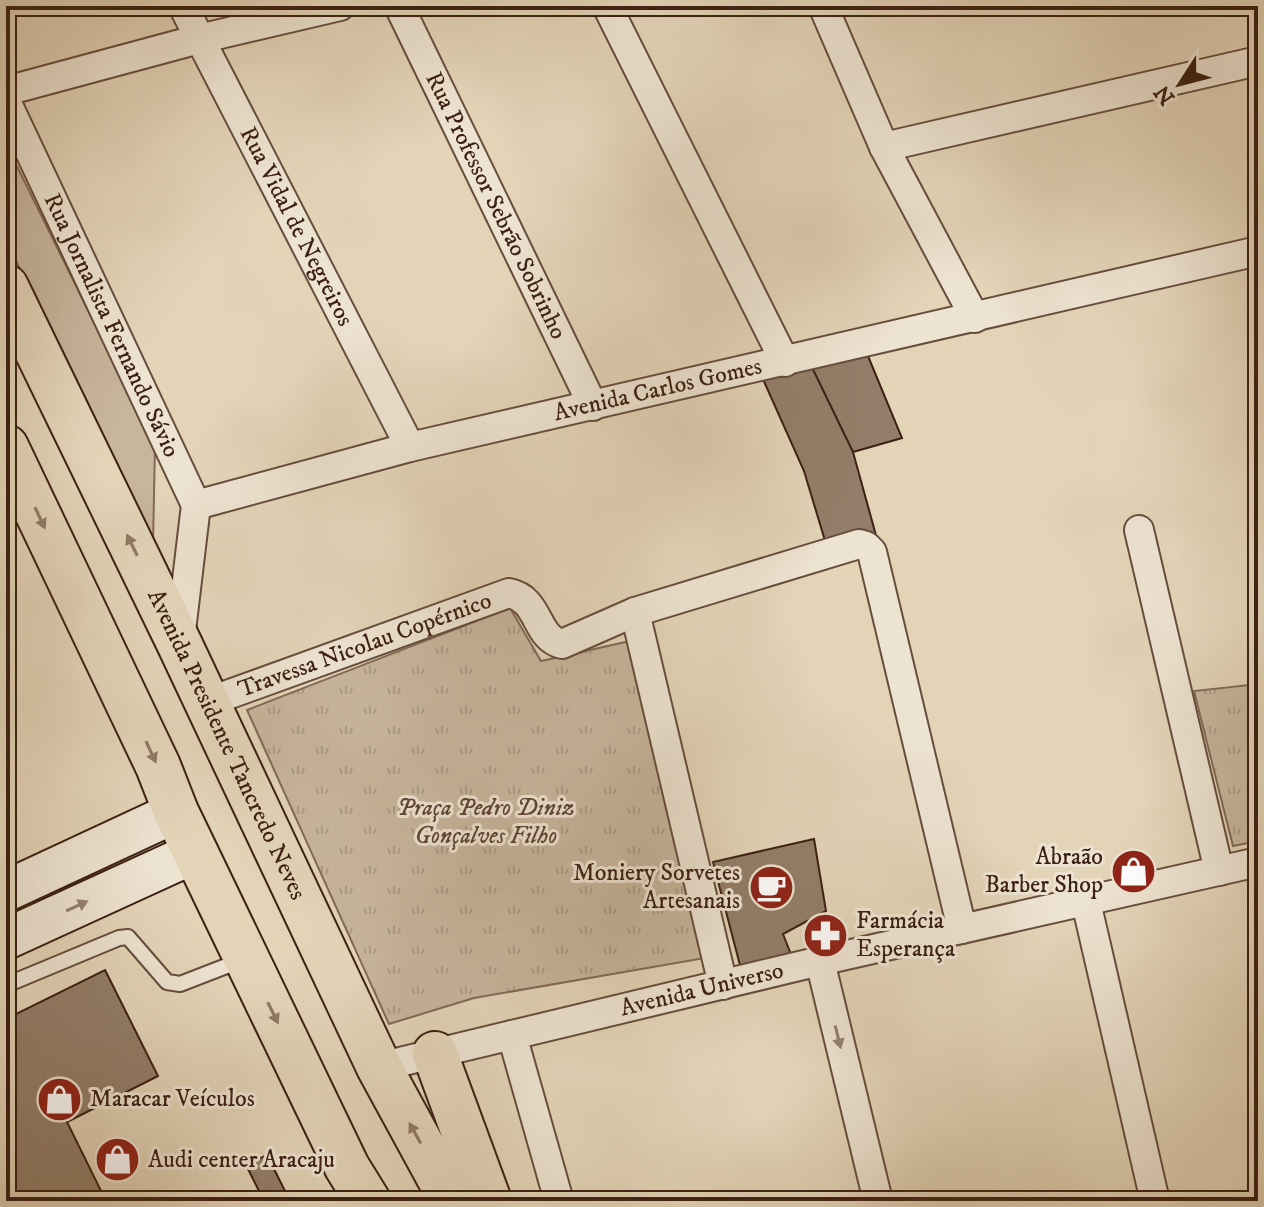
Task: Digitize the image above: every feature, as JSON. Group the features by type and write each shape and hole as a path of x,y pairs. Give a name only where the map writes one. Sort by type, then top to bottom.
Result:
{"main road":[{"name":"Avenida Presidente Tancredo Neves","path":"6,287 179,643 379,1067 452,1201"},
{"path":"6,447 158,766 176,812 359,1190"},
{"path":"435,1054 489,1201"}],"street":[{"name":"Rua Vidal de Negreiros","path":"183,6 410,447"},
{"path":"6,91 199,39 340,6"},
{"name":"Rua Professor Sebrão Sobrinho","path":"399,6 593,406"},
{"path":"607,6 785,362"},
{"path":"823,6 884,147 975,318"},
{"path":"884,147 1258,61"},
{"name":"Rua Jornalista Fernando Sávio","path":"6,101 196,505"},
{"name":"Avenida Carlos Gomes","path":"196,505 410,447 1258,251"},
{"path":"179,643 196,505"},
{"path":"1139,530 1219,871"},
{"name":"Travessa Nicolau Copérnico","path":"205,703 509,593 527,601 547,634 562,644 635,612 859,544 866,546 872,552 962,929"},
{"path":"635,612 723,985"},
{"path":"6,891 176,812"},
{"path":"6,939 196,852"},
{"name":"Avenida Universo","path":"379,1067 820,961 1258,862"},
{"path":"1086,902 1155,1201"},
{"path":"820,961 878,1201"},
{"path":"512,1035 559,1201"}],"lane":[{"path":"6,985 119,938 128,937 167,982 180,984 246,958"}],"green space":[{"path":"6,144 155,446 153,545 6,240"},
{"name":"Praça Pedro Diniz Gonçalves Filho","path":"510,608 541,661 630,641 705,958 474,998 389,1024 247,710"},
{"path":"1258,684 1258,841 1233,846 1194,691"}],"building":[{"path":"863,344 902,438 853,452 807,357"},
{"path":"807,357 853,452 877,539 829,554 804,471 758,368"},
{"name":"Moniery Sorvetes Artesanais","path":"814,839 826,911 783,934 792,957 741,969 713,862"},
{"name":"Maracar Veículos","path":"105,970 158,1076 67,1122 106,1201 6,1201 6,1019"},
{"path":"267,1155 290,1201 264,1201 246,1165"}],"place":[{"name":"Abraão Barber Shop","path":"1134,871"},
{"name":"Moniery Sorvetes Artesanais","path":"771,887"},
{"name":"Farmácia Esperança","path":"825,935"},
{"name":"Maracar Veículos","path":"59,1099"},
{"name":"Audi center Aracaju","path":"117,1160"}]}
